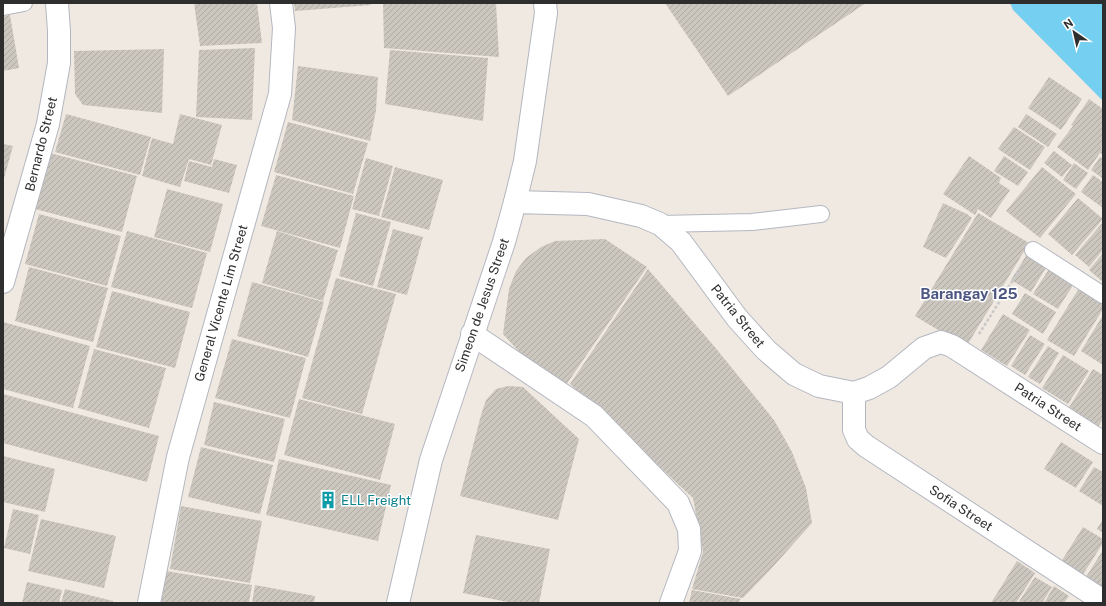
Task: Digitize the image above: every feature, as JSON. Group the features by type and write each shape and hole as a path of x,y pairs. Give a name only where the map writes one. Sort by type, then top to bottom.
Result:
{"street":[{"name":"Bernardo Street","path":"3,282 48,124 59,64 57,3"},
{"name":"General Vicente Lim Street","path":"149,603 178,457 280,94 284,28 281,3"},
{"name":"Simeon de Jesus Street","path":"398,603 431,460 504,242 515,202 525,161 546,13 545,3"},
{"name":"Patria Street","path":"515,202 588,204 641,216 660,224 681,242 737,318 766,350 794,374 819,386 854,394 889,377 924,348 940,342 952,346 965,354 1103,443"},
{"path":"472,334 594,416 678,503 689,529 690,551 671,603"},
{"name":"Sofia Street","path":"854,394 854,430 858,439 866,446 1103,601"}],"lane":[{"path":"3,6 24,3"},
{"path":"660,224 752,222 821,214"},
{"path":"1033,250 1103,294"}],"path":[{"path":"965,354 1033,250"}],"water":[{"path":"1010,3 1103,3 1103,101 1013,10"}],"building":[{"path":"194,3 257,3 262,43 200,46"},
{"path":"294,3 371,3 371,5 295,11"},
{"path":"383,3 496,3 499,57 384,48"},
{"path":"665,3 866,3 728,96"},
{"path":"10,15 19,68 3,71 3,16"},
{"path":"255,48 252,120 196,117 199,50"},
{"path":"164,49 162,113 83,105 75,94 74,51"},
{"path":"390,50 488,58 483,121 385,104"},
{"path":"298,66 378,77 376,110 370,141 292,120"},
{"path":"1049,77 1082,99 1061,130 1028,108"},
{"path":"1089,99 1103,109 1103,145 1101,147 1103,148 1103,155 1100,153 1088,170 1057,147 1073,126 1071,125"},
{"path":"66,114 151,137 140,175 55,152"},
{"path":"180,114 222,125 211,165 189,159 180,187 142,176 152,138 173,144"},
{"path":"1026,114 1057,134 1048,147 1018,127"},
{"path":"288,122 368,143 353,194 274,172"},
{"path":"1014,127 1045,147 1030,170 998,149"},
{"path":"3,144 13,146 3,182"},
{"path":"1054,151 1072,165 1062,177 1044,163"},
{"path":"50,153 137,176 122,232 35,209"},
{"path":"969,156 1001,178 999,183 1010,190 991,218 978,209 975,215 943,194"},
{"path":"1004,156 1028,172 1018,186 994,171"},
{"path":"1100,157 1103,159 1102,178 1091,170"},
{"path":"366,158 393,166 379,216 352,209"},
{"path":"214,159 237,165 229,193 184,181 189,161 212,167"},
{"path":"1074,163 1088,173 1076,189 1063,180"},
{"path":"395,167 443,180 429,230 381,217"},
{"path":"1042,167 1076,194 1040,238 1006,211"},
{"path":"276,175 354,196 340,248 261,226"},
{"path":"1093,175 1103,182 1103,208 1081,192"},
{"path":"167,189 223,204 210,252 154,237"},
{"path":"1078,198 1103,219 1072,255 1048,234"},
{"path":"943,203 967,214 972,218 946,258 923,247"},
{"path":"356,213 391,222 373,286 339,276"},
{"path":"978,213 1029,243 966,347 915,316"},
{"path":"39,214 121,236 107,286 25,264"},
{"path":"1103,222 1103,250 1089,267 1075,255"},
{"path":"393,229 423,237 407,295 377,287"},
{"path":"127,231 207,253 192,308 111,287"},
{"path":"277,231 338,250 323,301 262,283"},
{"path":"605,239 647,267 566,385 525,358 503,334 509,289 516,271 526,258 541,247 555,241"},
{"path":"1029,251 1049,263 1031,292 1011,280"},
{"path":"1103,253 1103,282 1089,270"},
{"path":"1051,266 1075,282 1058,309 1033,294"},
{"path":"29,267 108,288 93,342 15,321"},
{"path":"648,269 714,346 774,420 792,452 806,488 812,523 743,598 692,589 703,552 693,498 570,384"},
{"path":"336,278 396,294 362,414 302,398"},
{"path":"252,282 324,302 308,357 237,336"},
{"path":"1081,285 1103,299 1103,309 1074,356 1047,340"},
{"path":"112,291 190,312 175,368 96,347"},
{"path":"1025,293 1056,312 1043,334 1012,314"},
{"path":"1003,314 1030,330 1007,366 981,350"},
{"path":"1103,315 1103,365 1081,351"},
{"path":"3,322 90,346 73,408 3,389"},
{"path":"1030,335 1045,344 1025,375 1011,366"},
{"path":"232,339 306,358 290,418 215,398"},
{"path":"1048,346 1059,353 1040,384 1028,377"},
{"path":"94,349 166,368 149,428 78,408"},
{"path":"1063,355 1089,371 1068,404 1042,388"},
{"path":"1093,369 1103,375 1103,419 1098,427 1068,409"},
{"path":"508,386 523,387 579,439 558,520 460,496 486,400 496,389"},
{"path":"3,394 159,436 147,482 3,443"},
{"path":"299,399 395,424 380,480 284,455"},
{"path":"214,402 285,419 274,462 204,445"},
{"path":"1061,442 1093,462 1076,488 1044,469"},
{"path":"201,447 273,465 260,514 188,497"},
{"path":"3,456 55,469 45,512 3,502"},
{"name":"ELL Freight","path":"279,459 391,485 378,541 266,515"},
{"path":"1094,467 1103,472 1103,506 1079,491"},
{"path":"181,506 262,521 250,583 170,569"},
{"path":"13,509 39,515 30,554 4,548"},
{"path":"41,519 116,536 104,588 28,571"},
{"path":"1103,519 1103,533 1097,529"},
{"path":"1083,527 1103,539 1103,543 1080,579 1059,565"},
{"path":"476,535 550,549 539,603 512,603 463,593"},
{"path":"1103,550 1103,591 1084,580"},
{"path":"1017,561 1035,573 1016,603 991,603"},
{"path":"166,571 252,585 249,603 161,603"},
{"path":"1035,577 1052,587 1042,603 1018,603"},
{"path":"27,582 62,590 59,603 22,603"},
{"path":"255,585 315,596 314,603 252,603"},
{"path":"1054,586 1069,596 1064,603 1044,603"},
{"path":"65,589 113,601 112,603 61,603"},
{"path":"692,590 741,599 738,603 689,603"}],"place":[{"name":"ELL Freight","path":"328,500"}],"district":[{"name":"Barangay 125","path":"969,293"}]}
